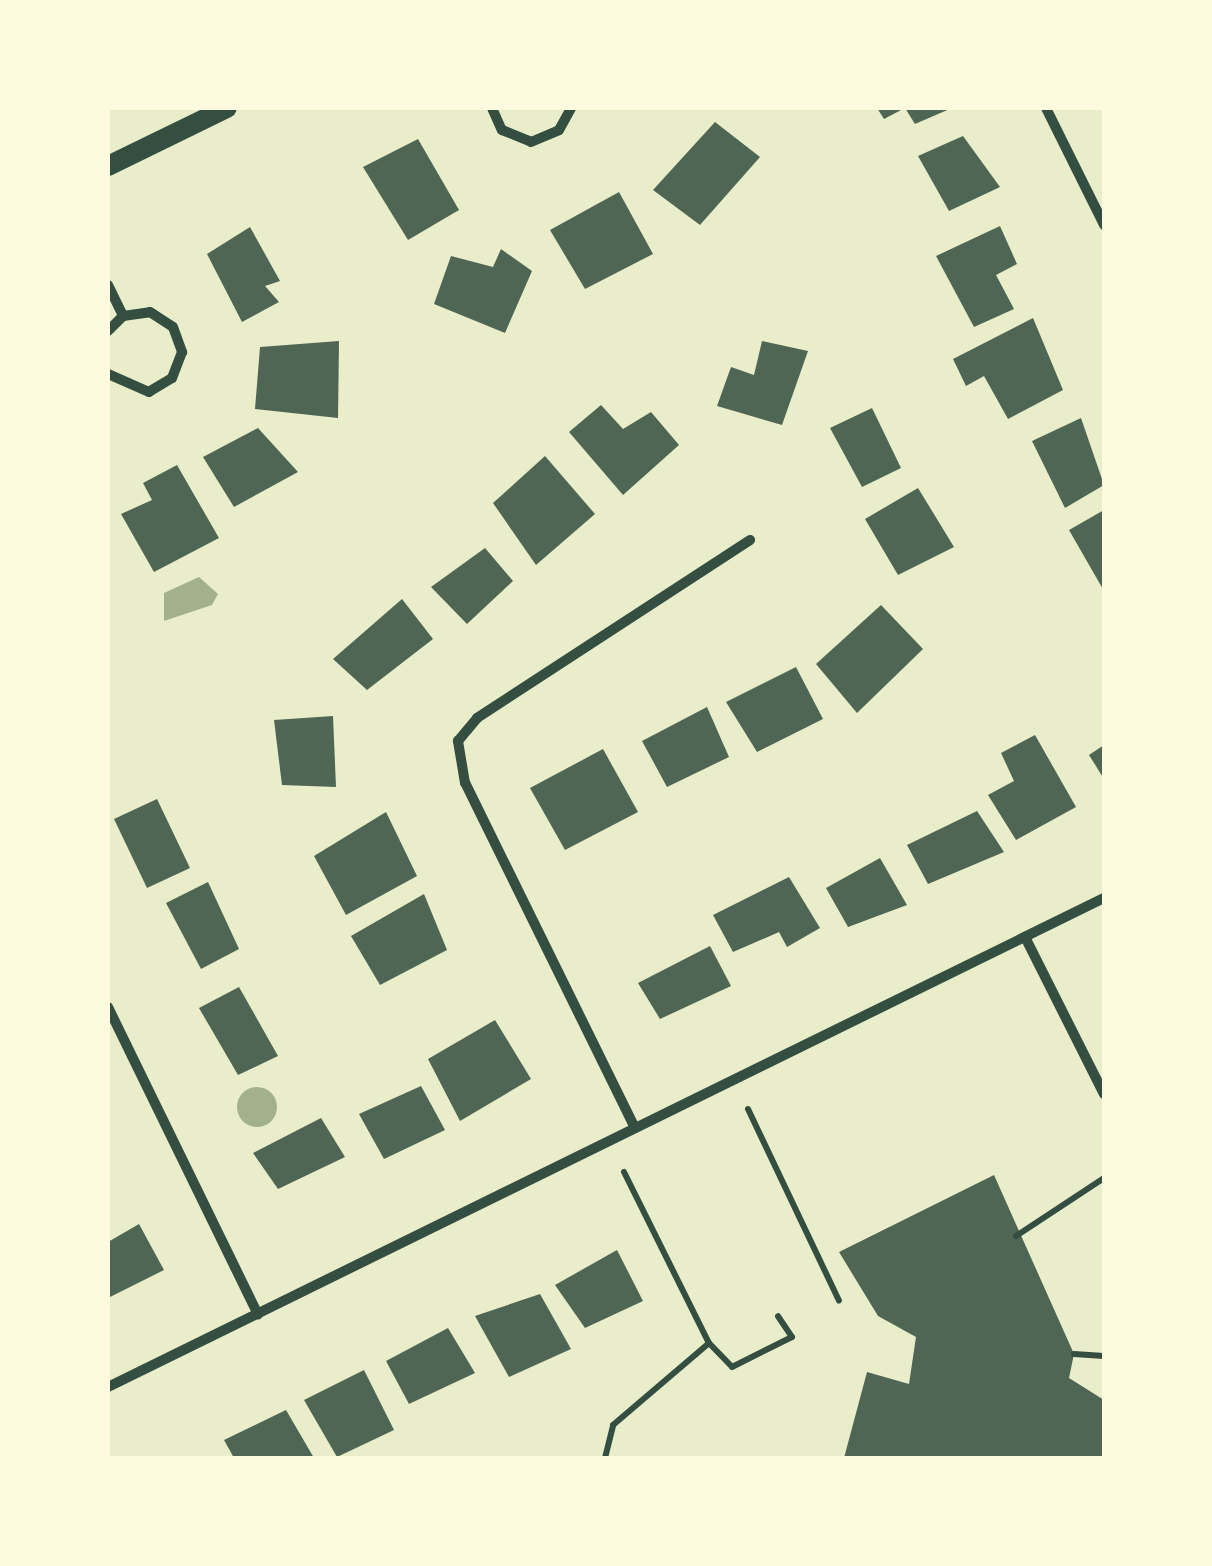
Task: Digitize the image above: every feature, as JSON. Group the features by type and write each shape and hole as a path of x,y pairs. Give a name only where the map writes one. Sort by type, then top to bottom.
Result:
{"main road":[{"path":"108,166 227,108"}],"street":[{"path":"492,108 502,130 531,142 559,130 571,108"},
{"path":"1046,108 1104,221"},
{"path":"108,285 123,316"},
{"path":"108,331 123,316"},
{"path":"108,374 149,392 181,362 167,320 123,316"},
{"path":"635,1128 466,783 458,741 477,718 750,540"},
{"path":"108,1387 1104,898"},
{"path":"1025,937 1104,1094"},
{"path":"108,1007 258,1314"}],"path":[{"path":"748,1109 839,1301"},
{"path":"624,1172 709,1343 732,1367 792,1337 778,1316"},
{"path":"1016,1236 1104,1178"},
{"path":"605,1458 613,1425 709,1343"},
{"path":"1074,1354 1104,1356"}],"shaded area":[{"path":"199,577 218,594 212,605 164,621 164,593"},
{"path":"257,1087 271,1093 277,1107 271,1121 257,1127 243,1121 237,1107 243,1093"}],"building":[{"path":"877,108 905,108 884,119"},
{"path":"905,108 952,108 915,124"},
{"path":"715,122 760,157 700,225 653,190"},
{"path":"963,136 1000,187 949,211 918,156"},
{"path":"418,139 459,210 408,240 363,167"},
{"path":"619,192 653,254 585,289 550,230"},
{"path":"1000,226 1017,264 996,275 1014,309 974,327 936,256"},
{"path":"250,227 280,281 265,286 279,302 242,322 207,254"},
{"path":"501,249 532,271 505,333 434,304 451,256 493,267"},
{"path":"1033,318 1063,390 1008,419 984,376 966,386 953,359"},
{"path":"339,341 338,418 255,409 260,347"},
{"path":"762,341 808,351 782,425 717,406 731,367 754,375"},
{"path":"601,405 623,429 651,412 679,445 623,495 569,432"},
{"path":"872,408 901,468 862,487 830,428"},
{"path":"1081,418 1104,485 1065,508 1032,441"},
{"path":"258,428 298,472 234,507 203,457"},
{"path":"545,456 595,514 536,565 493,503"},
{"path":"177,465 219,538 154,572 121,514 152,500 143,483"},
{"path":"918,488 954,547 898,575 865,519"},
{"path":"1104,510 1104,591 1069,530"},
{"path":"485,548 513,581 467,624 431,587"},
{"path":"402,599 433,639 367,690 333,659"},
{"path":"881,605 923,649 857,713 816,664"},
{"path":"796,667 823,719 757,752 726,702"},
{"path":"707,707 729,757 667,787 642,741"},
{"path":"333,716 336,787 282,785 274,720"},
{"path":"1035,735 1076,807 1016,840 988,795 1014,781 1001,753"},
{"path":"1104,745 1104,779 1089,755"},
{"path":"603,749 638,812 565,850 530,788"},
{"path":"157,799 190,868 147,888 114,819"},
{"path":"977,811 1004,852 928,884 907,845"},
{"path":"386,812 417,876 346,915 314,856"},
{"path":"880,858 907,905 848,927 826,888"},
{"path":"789,877 820,928 787,947 779,932 733,952 713,915"},
{"path":"208,882 239,949 201,969 166,903"},
{"path":"424,894 447,950 380,985 351,936"},
{"path":"710,946 731,986 660,1019 638,983"},
{"path":"239,987 278,1056 238,1075 199,1008"},
{"path":"495,1020 531,1079 460,1121 428,1059"},
{"path":"421,1086 445,1130 384,1159 359,1114"},
{"path":"321,1118 345,1157 278,1189 253,1153"},
{"path":"994,1175 1074,1354 1069,1378 1104,1400 1104,1458 844,1458 867,1372 909,1384 916,1337 878,1316 839,1252"},
{"path":"139,1224 164,1270 108,1298 108,1242"},
{"path":"617,1250 643,1301 585,1328 555,1285"},
{"path":"540,1294 571,1349 509,1377 475,1316"},
{"path":"448,1328 475,1373 409,1404 386,1361"},
{"path":"364,1370 394,1430 337,1457 304,1400"},
{"path":"286,1410 314,1458 234,1458 224,1440"}]}
